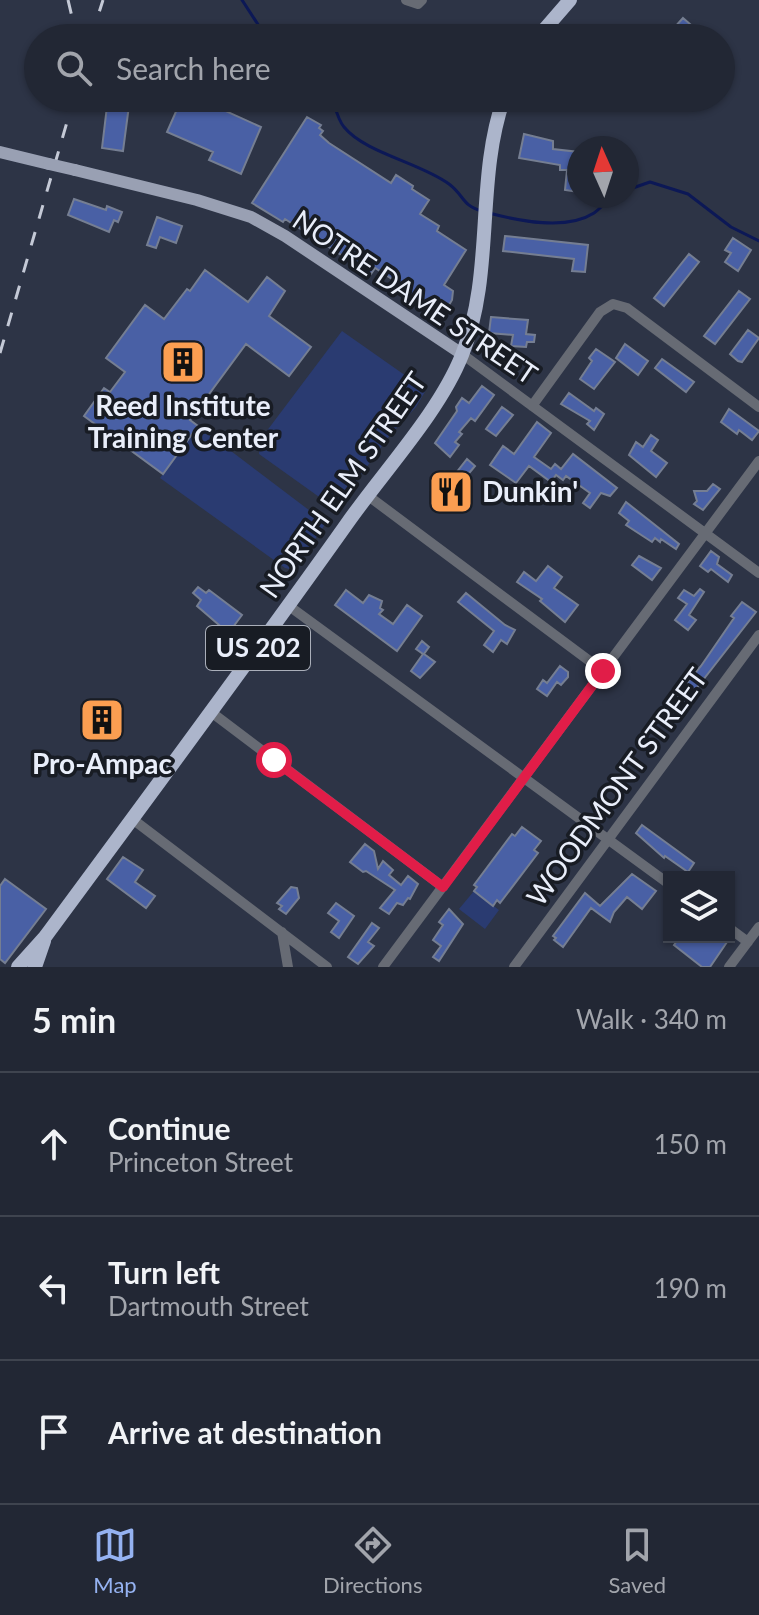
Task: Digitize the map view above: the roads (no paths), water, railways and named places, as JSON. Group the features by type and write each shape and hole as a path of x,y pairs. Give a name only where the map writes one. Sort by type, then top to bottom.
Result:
{"highway":[{"path":"549,24 570,0"},
{"name":"NORTH ELM STREET","path":"18,967 45,937 444,390 462,354 476,293 490,148 500,112"},
{"name":"US 202","path":"35,967 45,937"}],"main road":[{"name":"NOTRE DAME STREET","path":"0,152 197,200 251,217 285,236 462,354"}],"street":[{"path":"532,406 600,312 613,304 627,308 759,407"},
{"name":"NOTRE DAME STREET","path":"462,354 759,573"},
{"path":"383,967 759,461"},
{"path":"367,495 603,671"},
{"path":"289,606 663,880"},
{"name":"WOODMONT STREET","path":"514,967 759,635"},
{"path":"211,712 443,887"},
{"path":"131,818 327,967"},
{"path":"729,967 759,927"},
{"path":"282,932 288,967"},
{"path":"735,932 748,942"}],"waterway":[{"path":"242,0 258,24"},
{"path":"337,112 353,136 437,177 454,188 467,203 482,211"},
{"path":"639,186 650,182 688,194 731,227 759,241"},
{"path":"489,213 556,223 583,218 600,208"}],"railway":[{"path":"68,0 74,24"},
{"path":"95,24 103,0"},
{"path":"0,353 70,112"}],"place":[{"name":"Reed Institute Training Center","path":"183,362"},
{"name":"Dunkin'","path":"451,492"},
{"name":"Pro-Ampac","path":"102,720"}]}
